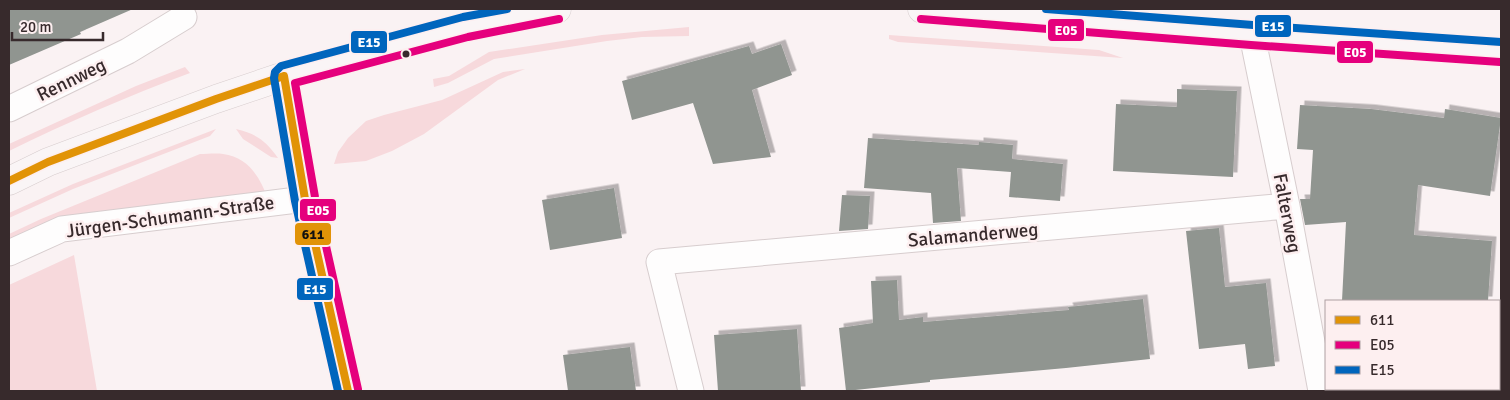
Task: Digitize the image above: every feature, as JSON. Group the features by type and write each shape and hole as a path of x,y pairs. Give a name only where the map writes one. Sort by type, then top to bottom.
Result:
{"main road":[{"path":"9,181 48,162 216,99 284,76 466,27 557,9"},
{"path":"922,9 1501,52"}],"street":[{"name":"Rennweg","path":"9,109 128,51 184,17"},
{"name":"Falterweg","path":"1252,35 1287,206 1321,391"},
{"path":"284,76 305,199 348,391"},
{"name":"Jürgen-Schumann-Straße","path":"9,253 62,229 305,199"},
{"name":"Salamanderweg","path":"690,391 659,262 1287,206"}],"shaded area":[{"path":"689,27 689,36 642,37 607,41 494,59 448,83 434,87 433,79 449,76 489,52 602,35"},
{"path":"889,35 1099,50 1123,58 898,42 889,39"},
{"path":"185,67 190,73 98,110 9,151 9,144 136,86"},
{"path":"525,69 498,80 424,134 392,151 366,161 334,164 338,152 348,138 366,121 442,100 503,72"},
{"path":"216,129 210,136 73,189 9,218 9,213 73,184"},
{"path":"236,129 250,133 260,139 278,158 271,157 243,139"},
{"path":"200,154 223,154 239,159 252,169 268,199 9,246 9,234"},
{"path":"74,255 97,391 9,391 9,285"}],"building":[{"path":"9,9 133,9 9,65"},
{"path":"781,44 792,75 752,90 771,157 713,164 693,103 632,120 622,81 749,46 752,54"},
{"path":"1177,89 1237,91 1233,177 1113,171 1116,104 1177,107"},
{"path":"1300,105 1371,109 1444,118 1445,109 1501,118 1490,196 1418,185 1414,235 1492,241 1488,300 1342,300 1346,222 1305,225 1300,199 1310,199 1313,150 1297,149"},
{"path":"868,138 979,145 979,142 1013,145 1012,159 1063,164 1060,201 1009,197 1011,172 957,168 961,221 933,223 931,193 864,188"},
{"path":"614,188 622,238 550,250 542,200"},
{"path":"842,195 870,196 868,229 839,231"},
{"path":"1219,228 1225,287 1266,283 1275,366 1248,369 1245,344 1199,349 1186,231"},
{"path":"897,280 899,320 923,317 923,322 1069,310 1068,307 1143,299 1150,359 930,380 930,382 846,391 839,328 873,323 871,281"},
{"path":"797,329 801,391 718,391 714,335"},
{"path":"630,347 636,391 568,391 563,355"}],"transit line":[{"name":"E15","path":"338,391 295,201 274,78 275,72 281,66 463,17 507,9"},
{"name":"E15","path":"1046,9 1501,42"},
{"name":"E05","path":"358,389 315,197 295,83 468,37 559,19"},
{"name":"E05","path":"921,19 1500,62"},
{"name":"611","path":"284,76 305,199 348,391"},
{"name":"611","path":"9,181 48,162 216,99 284,76"}]}
